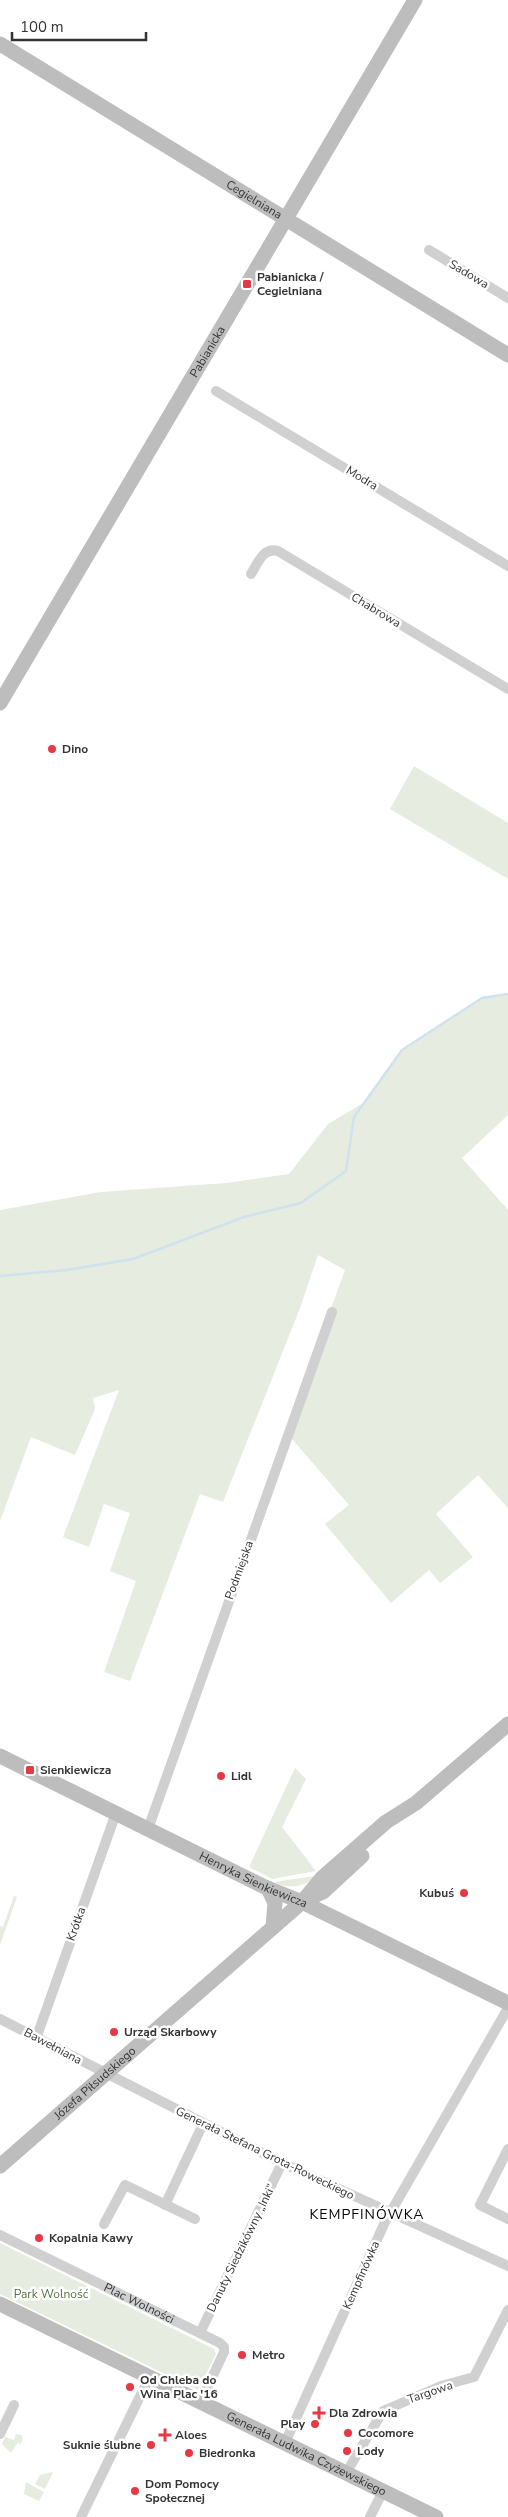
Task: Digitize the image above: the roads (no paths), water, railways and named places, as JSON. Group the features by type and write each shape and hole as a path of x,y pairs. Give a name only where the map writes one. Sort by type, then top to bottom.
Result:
{"street":[{"name":"Pabianicka","path":"0,703 414,0"},
{"name":"Cegielniana","path":"0,44 508,355"},
{"name":"Sadowa","path":"429,250 508,298"},
{"name":"Modra","path":"216,391 508,566"},
{"name":"Chabrowa","path":"251,574 266,551 271,549 278,551 508,690"},
{"name":"Podmiejska","path":"148,1829 332,1312"},
{"name":"Józefa Piłsudskiego","path":"0,2166 302,1902 392,1830 416,1803 508,1724"},
{"name":"Henryka Sienkiewicza","path":"0,1756 268,1888 325,1913 508,2003"},
{"name":"Krótka","path":"37,2036 116,1813"},
{"path":"273,1927 275,1903 268,1888 298,1890 322,1885 321,1898 325,1913"},
{"name":"Kempfinówka","path":"285,2443 390,2213 508,2008"},
{"name":"Bawełniana","path":"0,2019 37,2036 106,2074"},
{"name":"Generała Stefana Grota-Roweckiego","path":"106,2074 282,2163 508,2266"},
{"path":"165,2205 203,2124"},
{"path":"508,2149 480,2205 508,2219"},
{"name":"Danuty Siedzikówny „Inki”","path":"200,2333 282,2163"},
{"path":"104,2224 125,2185 195,2219"},
{"name":"Plac Wolności","path":"0,2235 200,2333 224,2347 224,2352 201,2401"},
{"path":"0,2304 150,2376 81,2517"},
{"name":"Targowa","path":"346,2473 383,2411 441,2386 474,2377 508,2310"},
{"name":"Generała Ludwika Czyżewskiego","path":"150,2376 436,2517"},
{"path":"0,2434 14,2405"},
{"path":"370,2517 383,2491"}],"waterway":[{"path":"0,1276 67,1270 133,1259 244,1217 301,1203 346,1171 354,1117 402,1050 482,998 508,994"}],"place":[{"name":"Pabianicka / Cegielniana","path":"247,284"},
{"name":"Dino","path":"52,749"},
{"name":"Sienkiewicza","path":"30,1770"},
{"name":"Lidl","path":"221,1776"},
{"name":"Kubuś","path":"464,1893"},
{"name":"Urząd Skarbowy","path":"114,2032"},
{"name":"Kopalnia Kawy","path":"39,2238"},
{"name":"Metro","path":"242,2355"},
{"name":"Od Chleba do Wina Plac '16","path":"130,2387"},
{"name":"Dla Zdrowia","path":"319,2413"},
{"name":"Play","path":"315,2424"},
{"name":"Cocomore","path":"348,2433"},
{"name":"Aloes","path":"165,2435"},
{"name":"Suknie ślubne","path":"151,2445"},
{"name":"Lody","path":"347,2451"},
{"name":"Biedronka","path":"189,2453"},
{"name":"Dom Pomocy Społecznej","path":"135,2491"}],"district":[{"name":"KEMPFINÓWKA","path":"367,2214"}],"park label":[{"name":"Park Wolność","path":"51,2294"}]}
